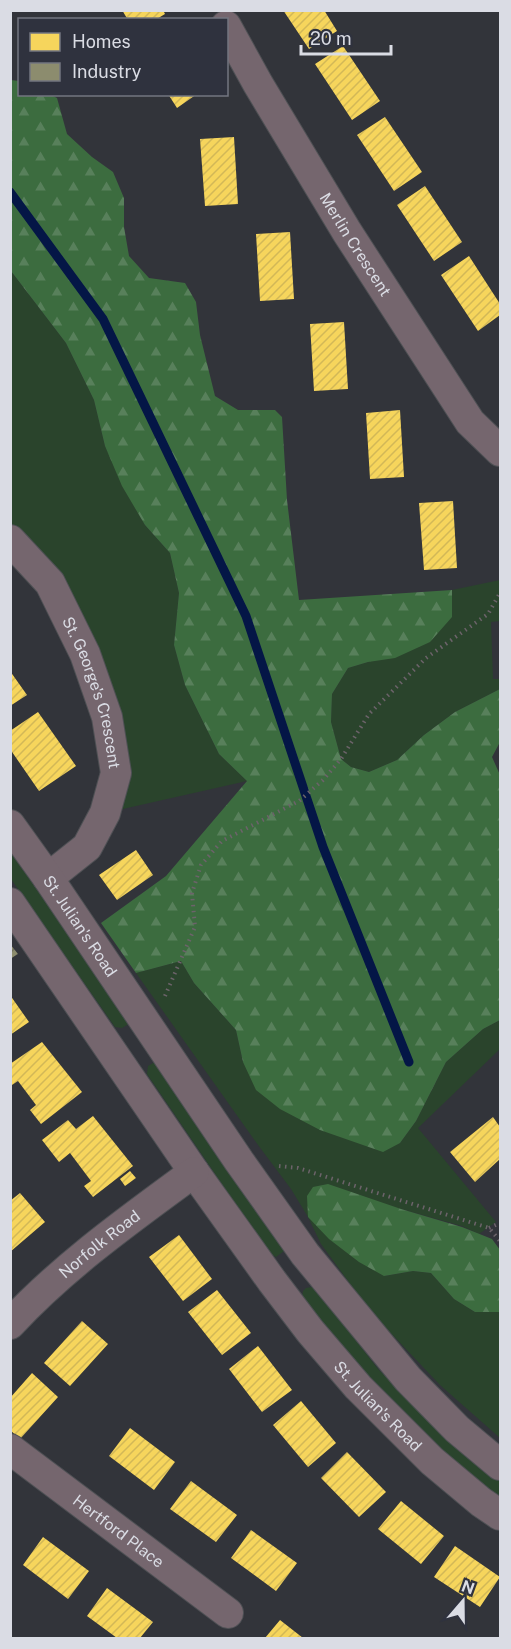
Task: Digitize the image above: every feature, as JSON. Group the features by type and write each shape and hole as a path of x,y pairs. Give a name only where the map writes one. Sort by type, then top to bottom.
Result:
{"street":[{"name":"Merlin Crescent","path":"228,30 346,232 470,422 501,451"},
{"name":"St. George's Crescent","path":"10,540 50,583 85,654 107,717 116,773 105,813 87,847 48,878"},
{"name":"St. Julian's Road","path":"10,825 305,1254 408,1379 457,1429 501,1465"},
{"name":"St. Julian's Road","path":"10,903 194,1172 310,1331 358,1387 432,1461 481,1502 501,1515"},
{"path":"117,1057 149,1029"},
{"name":"Norfolk Road","path":"10,1324 50,1283 82,1256 194,1172"},
{"path":"272,1281 305,1254"},
{"name":"Hertford Place","path":"10,1449 228,1613"}],"path":[{"path":"149,1029 195,927 192,892 201,864 222,841 299,801 323,780 341,759 369,714 426,658 488,614 501,593"},
{"path":"239,1161 298,1168 489,1228 501,1241"},
{"path":"489,1228 501,1222"}],"green space":[{"path":"11,80 18,81 18,96 57,98 67,134 92,157 113,172 124,198 124,227 129,256 149,278 185,283 196,302 200,335 215,396 238,410 275,410 282,417 287,500 299,600 452,590 452,617 430,642 395,658 348,668 332,694 331,722 341,759 351,767 369,772 397,760 424,735 455,712 500,689 500,742 492,757 500,775 500,1020 483,1029 446,1062 416,1121 400,1143 383,1152 320,1130 280,1109 256,1090 243,1062 236,1030 194,983 181,961 136,973 101,923 166,876 247,781 219,754 185,685 174,645 179,593 170,553 145,525 122,486 105,446 94,400 66,343 11,271"},
{"path":"11,271 66,343 94,400 105,446 145,525 170,553 179,593 174,645 185,685 219,754 247,781 105,813 107,717 11,540"},
{"path":"500,580 500,621 491,622 493,679 500,679 500,689 455,712 424,735 397,760 369,772 351,767 341,759 331,722 332,694 348,668 368,662 452,617 452,590"},
{"path":"10,851 128,1021 127,1025 122,1028 115,1027 11,879"},
{"path":"181,961 194,983 236,1030 243,1062 400,1143 416,1121 446,1062 483,1029 500,1020 500,1049 418,1128 496,1222 479,1234 462,1226 401,1209 384,1276 413,1271 431,1273 454,1299 475,1312 500,1312 500,1438 440,1385 370,1311 321,1244 291,1189 136,973"},
{"path":"155,1062 286,1247 276,1257 269,1253 147,1074 148,1066"},
{"path":"328,1184 462,1227 492,1239 500,1250 500,1312 475,1312 454,1299 431,1273 413,1271 384,1276 359,1262 329,1239 308,1217 307,1196 313,1187"},
{"path":"312,1287 317,1290 378,1369 446,1437 500,1481 500,1502 375,1392 302,1298 303,1291"}],"building: Homes":[{"path":"122,10 163,10 165,14 158,18 127,18"},
{"path":"283,10 324,10 337,31 309,49"},
{"path":"343,46 380,101 352,120 315,64"},
{"path":"169,96 194,96 177,108"},
{"path":"385,117 422,172 394,191 357,135"},
{"path":"234,137 238,204 205,206 200,139"},
{"path":"425,186 462,242 434,261 397,205"},
{"path":"290,232 294,299 260,301 256,234"},
{"path":"469,256 500,304 500,315 478,331 441,275"},
{"path":"344,322 348,389 314,391 310,324"},
{"path":"400,410 404,477 370,479 366,413"},
{"path":"453,501 457,568 424,570 419,503"},
{"path":"10,671 27,695 10,706"},
{"path":"38,712 76,766 39,791 10,749 10,731"},
{"path":"136,850 153,875 117,900 99,875"},
{"path":"10,995 29,1022 10,1035"},
{"path":"42,1042 82,1092 41,1124 30,1110 36,1105 18,1081 12,1085 10,1083 10,1064"},
{"path":"93,1116 133,1166 93,1197 84,1186 91,1181 70,1153 59,1162 42,1140 68,1120 76,1129"},
{"path":"493,1117 500,1127 500,1159 475,1182 450,1152"},
{"path":"130,1171 136,1178 125,1186 120,1179"},
{"path":"20,1193 45,1222 10,1252 10,1201"},
{"path":"179,1235 212,1279 183,1301 149,1257"},
{"path":"217,1290 251,1333 222,1355 188,1312"},
{"path":"82,1321 108,1344 70,1386 44,1363"},
{"path":"258,1346 292,1390 262,1412 229,1369"},
{"path":"32,1373 58,1397 20,1439 10,1430 10,1398"},
{"path":"301,1401 336,1443 308,1467 273,1425"},
{"path":"130,1428 175,1462 154,1490 109,1456"},
{"path":"347,1452 386,1492 359,1517 321,1478"},
{"path":"191,1481 237,1515 216,1542 170,1509"},
{"path":"401,1501 444,1536 421,1564 378,1529"},
{"path":"251,1530 297,1563 276,1591 231,1558"},
{"path":"43,1537 89,1571 68,1599 23,1565"},
{"path":"455,1546 500,1577 480,1607 434,1577"},
{"path":"107,1588 153,1622 140,1638 117,1638 87,1616"},
{"path":"280,1620 303,1638 265,1638"}],"building: Industry":[{"path":"10,944 18,954 10,959"}],"waterway":[{"path":"10,192 103,319 246,616 323,847 409,1062"}]}
